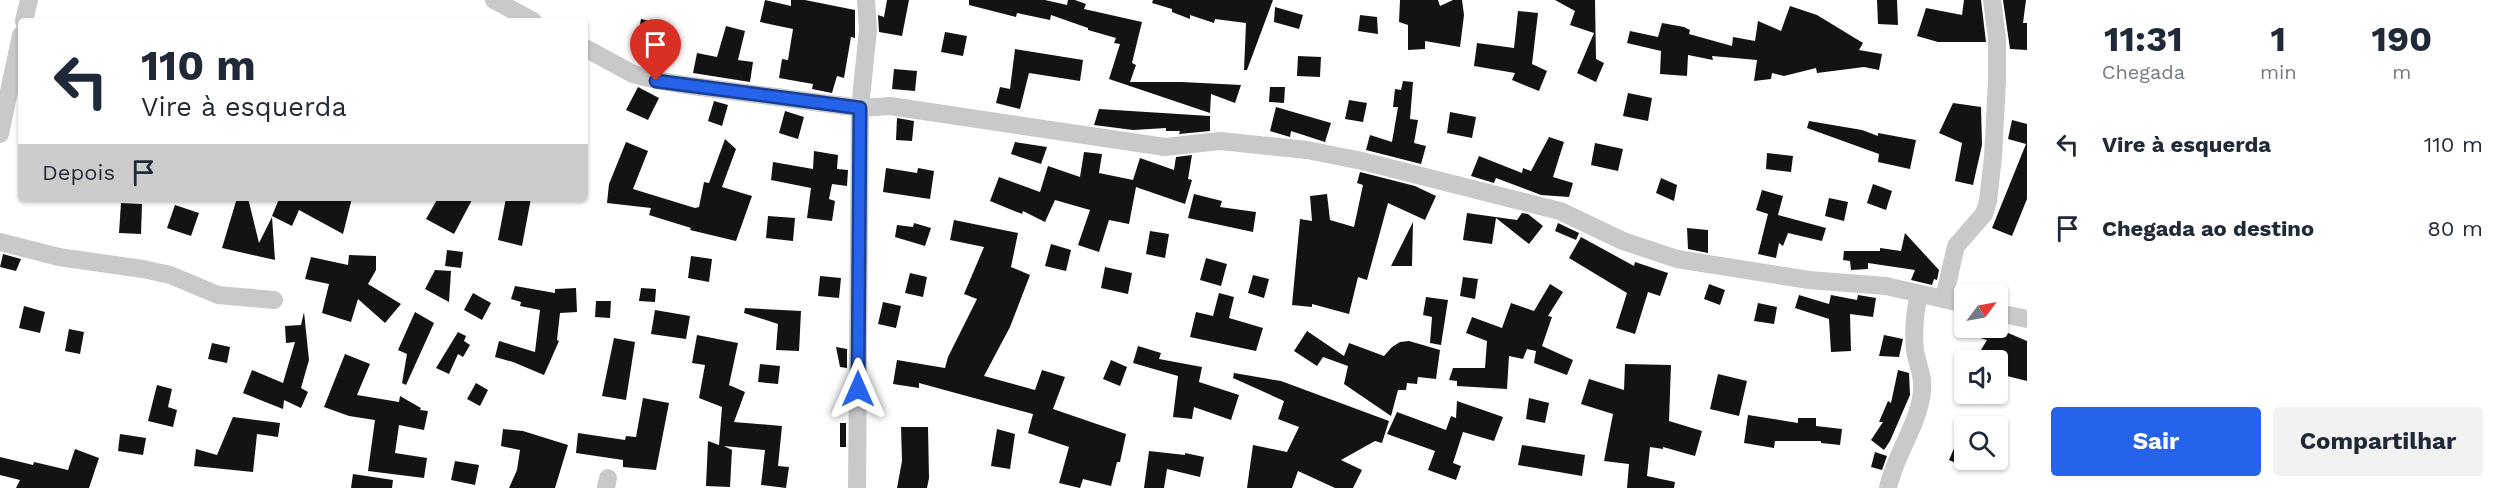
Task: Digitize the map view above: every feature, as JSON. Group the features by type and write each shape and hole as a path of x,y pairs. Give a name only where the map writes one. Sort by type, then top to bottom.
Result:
{"street":[{"path":"25,18 29,0"},
{"path":"494,0 527,18"},
{"path":"857,488 860,108 868,30 866,0"},
{"path":"1944,298 1956,246 1970,227 1984,214 1988,201 1997,81 1997,38 1992,0"},
{"path":"0,134 18,49"},
{"path":"588,50 633,74 656,81 860,108 890,106 1165,147 1220,141 1307,150 1362,161 1560,211 1623,240 1677,259 1809,280 1886,286 1954,301"},
{"path":"0,242 59,257 170,275 218,295 274,300"},
{"path":"1888,488 1892,471 1921,399 1921,371 1915,348 1916,308 1919,294"},
{"path":"2008,315 2027,319"}],"building":[{"path":"765,0 791,6 791,0 805,0 855,10 855,38 851,37 844,78 837,76 832,93 812,89 813,84 779,78 782,59 788,60 793,29 760,22"},
{"path":"887,0 909,0 902,36 879,32 878,15 884,17"},
{"path":"969,0 1045,0 1067,5 1068,0 1075,0 1086,4 1084,9 1142,22 1132,63 1136,65 1130,82 1241,85 1235,103 1211,94 1210,113 1109,79 1120,44 1114,43 1116,38 1051,15 1050,20 1017,13 1016,17 969,5"},
{"path":"1153,0 1273,0 1247,70 1244,70 1246,23 1215,19 1214,23 1190,15 1190,19 1172,12 1172,9 1152,3"},
{"path":"1400,0 1438,0 1440,6 1453,0 1462,0 1464,15 1460,47 1425,41 1425,49 1408,50 1408,25 1399,22"},
{"path":"1555,0 1595,0 1596,59 1604,63 1596,82 1577,73 1594,33 1570,25 1575,11"},
{"path":"1877,0 1897,0 1898,25 1878,24"},
{"path":"1964,0 1981,0 1986,42 1938,42 1917,36 1926,8 1962,15"},
{"path":"2003,0 2026,0 2023,23 2027,23 2027,50 2010,49"},
{"path":"1790,6 1817,15 1863,43 1859,50 1882,54 1879,70 1864,67 1817,73 1816,68 1784,76 1772,73 1771,79 1754,81 1757,60 1712,56 1713,60 1688,55 1687,76 1660,74 1661,51 1627,43 1630,31 1658,37 1662,23 1684,27 1690,30 1689,34 1732,46 1733,37 1755,41 1758,21 1781,31"},
{"path":"1275,7 1303,15 1299,29 1274,22"},
{"path":"1518,11 1538,13 1532,64 1547,71 1539,91 1512,80 1515,73 1474,66 1477,43 1514,48"},
{"path":"1360,15 1377,17 1378,34 1358,31"},
{"path":"641,19 655,22 656,39 638,35"},
{"path":"726,26 745,31 738,60 753,62 750,82 693,73 697,53 717,57"},
{"path":"945,32 967,36 963,56 941,52"},
{"path":"1015,49 1083,60 1080,81 1029,73 1020,109 996,103 1000,87 1010,89"},
{"path":"1298,56 1321,57 1320,77 1297,76"},
{"path":"894,69 917,71 915,91 892,89"},
{"path":"1403,81 1413,82 1410,119 1418,120 1414,143 1426,146 1421,164 1366,150 1370,135 1392,142 1398,107 1393,107 1395,89 1401,90"},
{"path":"638,87 659,98 648,120 626,110"},
{"path":"1270,87 1285,87 1284,103 1269,102"},
{"path":"1628,93 1652,98 1648,121 1623,116"},
{"path":"1349,100 1367,103 1363,122 1345,119"},
{"path":"714,101 728,105 722,126 708,121"},
{"path":"1953,103 1981,107 1982,145 1973,185 1955,181 1962,143 1939,133"},
{"path":"1276,107 1331,123 1325,142 1291,131 1290,137 1270,131"},
{"path":"1099,109 1210,116 1210,131 1179,134 1180,131 1166,131 1166,128 1133,130 1094,125"},
{"path":"785,111 804,117 798,139 779,133"},
{"path":"1450,112 1476,117 1472,138 1447,133"},
{"path":"897,118 914,121 912,141 896,140"},
{"path":"2012,120 2027,124 2027,199 2012,236 1992,228 2026,144 2008,139"},
{"path":"1809,121 1862,130 1878,136 1878,133 1916,140 1910,169 1878,162 1879,154 1807,128"},
{"path":"1549,137 1564,142 1553,177 1573,183 1569,197 1541,195 1496,178 1494,183 1471,176 1479,156 1522,173 1523,168 1531,171"},
{"path":"725,139 736,149 722,187 752,196 736,241 690,230 691,228 649,215 651,208 607,203 609,184 626,142 648,151 633,189 695,208 699,207 704,182 709,183"},
{"path":"1015,142 1047,147 1041,164 1011,154"},
{"path":"1595,143 1623,149 1618,171 1591,165"},
{"path":"814,151 838,155 837,169 848,170 847,186 832,184 829,199 835,201 832,221 807,218 811,188 771,180 773,162 813,169"},
{"path":"1084,152 1102,154 1099,173 1133,180 1140,158 1174,170 1176,157 1192,155 1188,179 1192,180 1185,204 1136,187 1129,224 1109,220 1099,252 1078,245 1090,210 1055,200 1045,222 1023,211 1022,214 990,201 999,177 1040,192 1048,166 1080,177"},
{"path":"1767,153 1793,156 1791,172 1766,169"},
{"path":"886,168 917,173 918,168 934,171 930,199 883,192"},
{"path":"1360,172 1415,186 1436,196 1425,220 1388,203 1367,280 1358,277 1349,314 1312,304 1312,307 1292,305 1300,219 1312,221 1310,196 1327,194 1330,220 1354,227 1363,185 1357,183"},
{"path":"1661,178 1677,185 1674,201 1656,193"},
{"path":"1873,184 1892,191 1886,210 1867,203"},
{"path":"1762,190 1783,196 1778,215 1826,228 1822,241 1788,233 1783,246 1779,243 1776,258 1758,254 1768,214 1756,210"},
{"path":"1194,194 1222,201 1220,207 1256,212 1253,232 1188,218"},
{"path":"1829,198 1848,202 1844,221 1825,216"},
{"path":"236,201 249,201 259,243 272,217 275,260 222,248"},
{"path":"278,201 351,201 343,234 299,210 292,226 272,216"},
{"path":"436,201 471,201 454,234 426,219"},
{"path":"505,201 530,201 522,246 498,240"},
{"path":"121,203 142,204 141,234 119,233"},
{"path":"175,205 199,213 191,236 167,228"},
{"path":"1467,213 1517,220 1522,213 1528,214 1543,226 1529,244 1496,218 1492,244 1463,240"},
{"path":"768,216 795,218 793,241 766,238"},
{"path":"954,220 1018,233 1011,267 1030,275 1010,327 984,376 1035,390 1042,370 1065,377 1053,409 1126,434 1120,462 1117,462 1111,486 1083,479 1080,488 1059,483 1069,447 1028,433 1033,414 919,383 919,388 893,384 897,360 945,368 948,357 977,299 964,294 984,247 950,240"},
{"path":"1413,222 1412,266 1391,266"},
{"path":"914,223 931,228 925,246 895,237 897,225 913,227"},
{"path":"1558,223 1579,233 1576,240 1555,231"},
{"path":"1687,228 1708,230 1708,253 1688,249"},
{"path":"1150,231 1169,234 1165,258 1146,254"},
{"path":"1905,233 1939,270 1937,280 1934,279 1932,285 1911,280 1915,270 1868,263 1868,269 1851,270 1850,261 1843,260 1844,251 1880,251 1880,248 1901,251"},
{"path":"1581,237 1634,266 1635,262 1668,273 1660,296 1648,292 1635,334 1616,328 1627,293 1569,258"},
{"path":"1051,244 1071,250 1066,271 1045,266"},
{"path":"447,250 463,252 461,268 445,266"},
{"path":"3,254 21,259 16,271 0,267"},
{"path":"349,255 376,256 376,270 368,284 401,304 385,323 358,299 351,322 322,313 329,284 305,279 311,257 348,265"},
{"path":"691,256 712,259 709,282 688,278"},
{"path":"1206,258 1227,264 1221,286 1200,280"},
{"path":"1105,267 1132,273 1128,294 1101,288"},
{"path":"435,270 451,271 449,302 425,289"},
{"path":"910,273 927,277 923,297 905,293"},
{"path":"1253,275 1269,279 1264,298 1248,293"},
{"path":"820,276 841,278 839,298 818,296"},
{"path":"1463,277 1478,279 1475,299 1460,296"},
{"path":"1550,284 1563,292 1548,316 1552,317 1542,346 1573,360 1567,375 1534,363 1536,351 1527,349 1523,359 1509,356 1507,389 1457,386 1457,381 1449,380 1453,368 1485,368 1487,341 1466,333 1472,317 1502,328 1511,303 1534,311"},
{"path":"1709,284 1725,290 1720,305 1704,299"},
{"path":"515,286 555,293 555,289 576,288 577,312 560,313 557,340 559,341 544,375 495,357 499,341 535,352 540,310 520,306 521,302 511,299"},
{"path":"641,288 656,289 655,302 639,301"},
{"path":"473,293 491,303 482,320 464,310"},
{"path":"1219,293 1234,297 1229,318 1263,328 1256,351 1190,337 1196,312 1213,316"},
{"path":"1799,295 1829,304 1831,295 1857,300 1858,295 1876,298 1873,317 1850,314 1851,351 1831,352 1829,319 1795,308"},
{"path":"1426,297 1448,300 1441,345 1430,343 1432,317 1423,315"},
{"path":"596,301 611,301 610,318 595,317"},
{"path":"883,302 901,306 896,328 878,324"},
{"path":"1758,303 1777,307 1774,324 1754,321"},
{"path":"24,306 45,312 40,333 19,328"},
{"path":"745,308 801,311 799,351 776,350 778,324 744,313"},
{"path":"655,310 690,316 686,339 651,334"},
{"path":"304,312 309,360 301,388 308,392 301,408 284,400 283,409 243,393 252,370 283,383 295,342 286,343 285,326 301,325"},
{"path":"415,312 434,323 406,385 402,383 407,354 398,350"},
{"path":"69,329 84,332 80,354 65,351"},
{"path":"1307,331 1344,356 1349,343 1384,356 1400,342 1409,341 1440,350 1436,379 1418,377 1417,384 1407,383 1406,390 1398,390 1391,416 1344,384 1348,366 1323,357 1317,366 1294,351"},
{"path":"458,332 466,336 464,341 470,345 463,357 458,354 449,374 436,368"},
{"path":"2008,333 2027,341 2027,381 2008,376 2008,350 1981,350 1987,340 1980,338 2008,338"},
{"path":"697,335 738,343 729,385 745,392 734,422 782,426 778,466 789,467 786,488 761,485 765,450 724,446 732,450 730,487 706,486 708,441 719,445 722,407 699,398 705,365 692,363"},
{"path":"1884,335 1903,339 1899,357 1879,356"},
{"path":"614,338 635,342 626,400 602,396"},
{"path":"212,343 230,347 227,363 208,359"},
{"path":"1138,346 1161,353 1159,359 1202,367 1199,382 1239,395 1231,420 1194,407 1192,419 1173,417 1178,376 1133,363"},
{"path":"836,347 847,349 847,368 840,367"},
{"path":"345,354 370,364 357,395 399,402 400,396 421,408 420,410 428,411 424,430 399,425 395,453 427,458 424,478 368,471 375,420 349,416 324,407"},
{"path":"1111,360 1127,367 1120,386 1103,379"},
{"path":"760,364 780,366 778,384 758,382"},
{"path":"1625,364 1671,365 1669,421 1702,431 1695,456 1663,447 1663,449 1650,447 1647,476 1675,482 1674,488 1627,488 1629,464 1604,461 1613,414 1581,404 1589,379 1624,390"},
{"path":"1898,370 1909,373 1910,395 1884,450 1871,440 1883,422 1879,422 1888,401 1891,403"},
{"path":"1234,373 1281,381 1389,421 1382,443 1375,441 1341,460 1362,470 1353,488 1335,488 1298,471 1292,488 1247,488 1253,445 1287,452 1299,427 1278,419 1284,401 1233,378"},
{"path":"1718,374 1747,381 1739,416 1710,409"},
{"path":"476,383 488,390 480,406 467,399"},
{"path":"157,385 172,389 168,407 177,410 173,427 148,421"},
{"path":"643,398 669,403 656,470 623,467 623,460 576,453 578,433 625,440 626,436 636,437"},
{"path":"1529,398 1549,403 1545,423 1526,419"},
{"path":"1457,401 1503,417 1494,441 1463,432 1453,463 1461,466 1456,480 1428,470 1435,451 1387,434 1397,412 1446,430 1451,416 1456,418"},
{"path":"1748,415 1798,423 1798,418 1816,418 1816,426 1842,429 1840,445 1821,443 1821,441 1775,441 1774,448 1744,443"},
{"path":"233,417 280,423 278,437 257,434 253,472 194,466 196,449 217,455"},
{"path":"840,423 846,423 846,447 840,447"},
{"path":"901,427 928,427 929,478 927,488 897,488 902,461"},
{"path":"503,429 523,431 568,445 555,488 509,488 517,470 520,450 501,446"},
{"path":"997,429 1015,434 1010,469 991,466"},
{"path":"120,434 146,438 143,455 118,451"},
{"path":"1522,445 1585,455 1582,476 1518,465"},
{"path":"1954,448 1954,462 1949,460"},
{"path":"75,449 99,458 89,488 16,488 20,480 0,475 0,457 68,470"},
{"path":"1149,451 1185,455 1185,453 1204,457 1200,477 1167,469 1164,488 1144,488"},
{"path":"1875,452 1887,456 1882,470 1871,467"},
{"path":"455,461 479,465 475,485 451,480"},
{"path":"353,474 393,480 392,488 351,488"}],"route":[{"path":"656,81 860,108 858,389"}]}
